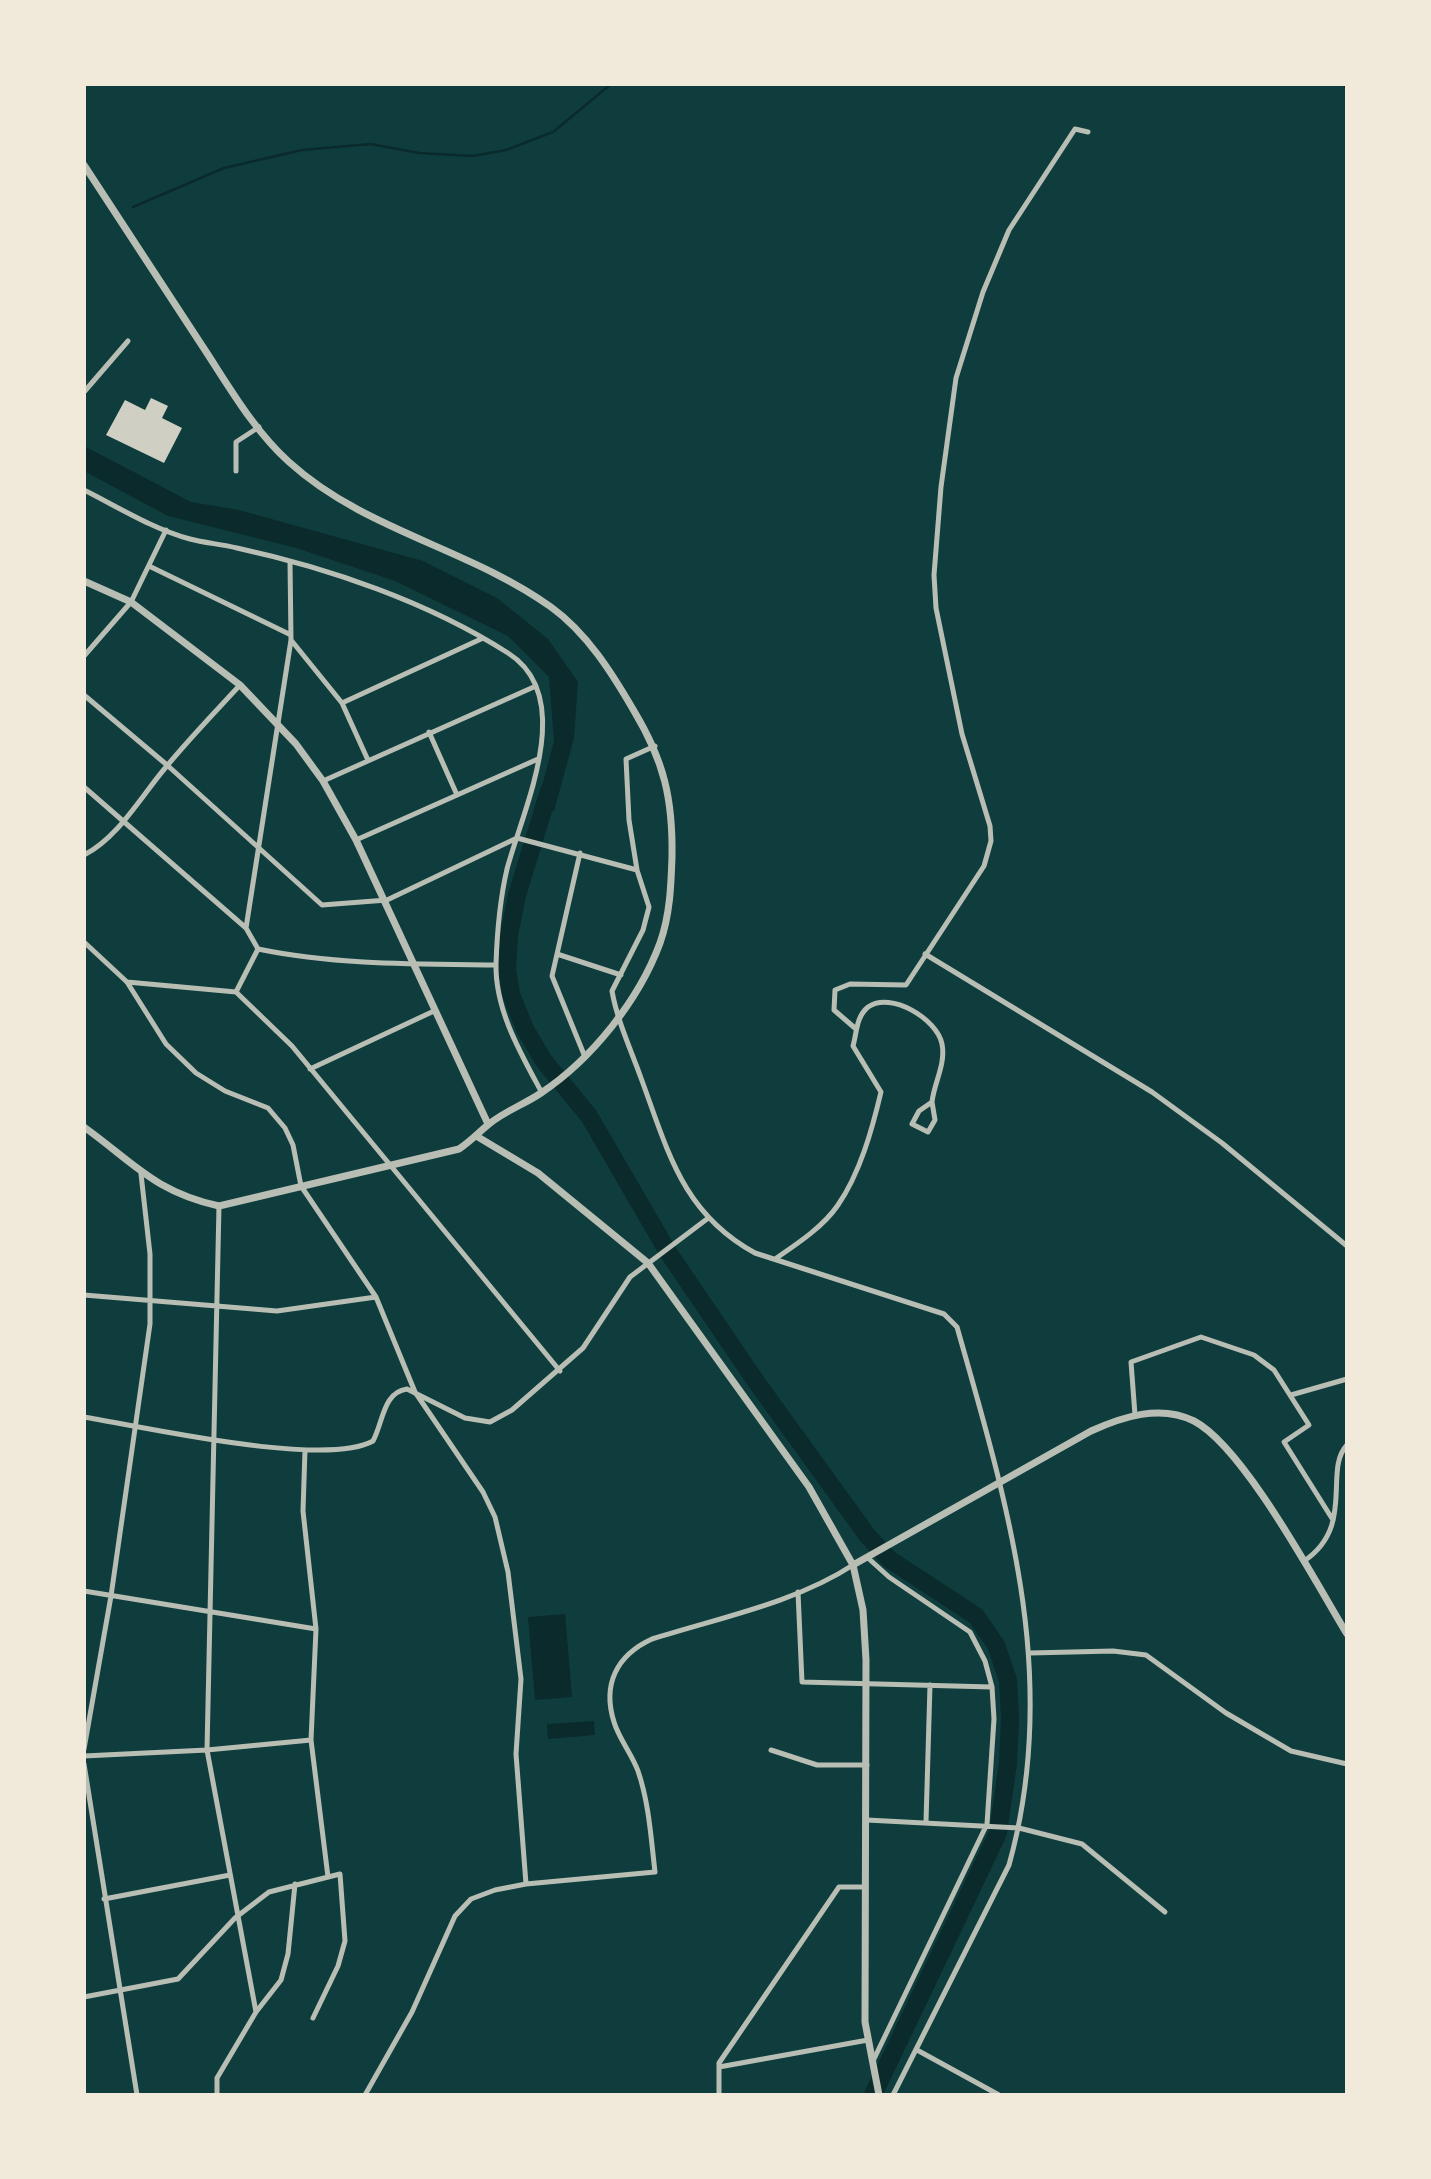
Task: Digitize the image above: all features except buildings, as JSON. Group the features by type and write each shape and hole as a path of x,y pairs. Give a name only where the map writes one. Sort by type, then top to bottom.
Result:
{"street":[{"path":"856,1029 834,1010 835,990 850,984 906,985 984,866 991,841 990,826 949,679 936,608 935,562 956,378 983,292 1009,230 1075,129 1088,132"},
{"path":"84,165 230,388 288,461 353,508 509,581 552,608 577,630 603,661 655,746 664,773 672,817 670,898 660,943 642,981 585,1057 542,1093 488,1125 478,1137 459,1149 219,1206 191,1199 141,1174 84,1127"},
{"path":"84,391 128,341"},
{"path":"236,471 236,442 259,427"},
{"path":"84,490 166,530 290,562 374,589 439,616 510,653 525,667 536,685 543,705 542,738 506,872 496,965 502,1005 514,1041 542,1093"},
{"path":"84,656 131,602 166,530"},
{"path":"246,928 279,724 290,637 290,562"},
{"path":"149,566 290,637 342,703 367,758"},
{"path":"84,581 131,602 240,685 279,724 323,781 387,900 488,1125"},
{"path":"342,703 481,639"},
{"path":"84,855 94,849 121,821 167,765 240,685"},
{"path":"323,781 367,758 536,685"},
{"path":"84,695 167,765 322,905 387,900 517,838 637,870"},
{"path":"429,732 457,795"},
{"path":"655,746 626,759 629,820 637,870 649,906 643,930 612,991 667,1155 707,1219 730,1239 755,1253 944,1314 957,1326 1001,1482 1018,1565 1030,1653 1031,1753 1019,1828 1009,1865 893,2095"},
{"path":"356,840 538,759"},
{"path":"84,787 246,928 258,949 298,957 415,964 496,965"},
{"path":"580,853 552,976 585,1057"},
{"path":"84,942 127,982 166,1044 196,1073 225,1091 268,1108 285,1128 293,1144 301,1186 376,1297 415,1392 483,1492 495,1517 508,1572 521,1679 516,1754 526,1884"},
{"path":"236,992 258,949"},
{"path":"557,954 621,975"},
{"path":"925,954 1152,1092 1222,1143 1347,1246"},
{"path":"127,982 236,992 270,1023 392,1164 560,1371"},
{"path":"775,1259 820,1225 838,1205 872,1128 881,1092 855,1053 856,1029 859,1019 868,1008 877,1003 894,1003 927,1020 942,1043 942,1064 932,1102 935,1120 928,1132 912,1124 919,1111 932,1102"},
{"path":"310,1069 435,1011"},
{"path":"478,1137 538,1173 648,1263 809,1487 853,1565 863,1610 867,1683 865,2022 879,2095"},
{"path":"84,1749 111,1595 151,1300 141,1174"},
{"path":"219,1206 207,1750 256,2012"},
{"path":"84,1417 215,1439 305,1450 361,1448 373,1441 388,1401 394,1394 407,1390 465,1418 489,1422 512,1410 560,1371 583,1348 629,1277 707,1219"},
{"path":"84,1295 277,1311 376,1297"},
{"path":"1135,1415 1130,1362 1201,1337 1254,1355 1274,1370 1309,1425 1284,1442 1333,1520"},
{"path":"1291,1395 1347,1379"},
{"path":"365,2095 412,2012 455,1916 471,1899 495,1889 526,1884 655,1872 646,1798 637,1768 614,1723 609,1697 617,1664 638,1645 652,1639 833,1578 902,1536 1091,1431 1120,1418 1166,1415 1193,1420 1225,1445 1304,1561 1347,1634"},
{"path":"1304,1561 1324,1543 1333,1520 1339,1465 1347,1445"},
{"path":"305,1450 303,1511 316,1629 311,1740 328,1877"},
{"path":"870,1557 889,1577 970,1632 985,1661 992,1687 994,1719 987,1824 872,2068"},
{"path":"84,1591 316,1629"},
{"path":"798,1591 802,1682 992,1687"},
{"path":"1030,1653 1113,1651 1146,1655 1226,1713 1282,1746 1347,1764"},
{"path":"926,1822 930,1685"},
{"path":"84,1756 207,1750 311,1740"},
{"path":"771,1750 817,1765 867,1765"},
{"path":"84,1764 118,1991 137,2095"},
{"path":"867,1820 987,1824 1019,1828 1082,1844 1165,1912"},
{"path":"84,1997 178,1979 238,1915 269,1892 340,1874 345,1941 338,1966 313,2018"},
{"path":"104,1899 230,1875"},
{"path":"217,2095 218,2078 256,2012 281,1980 288,1955 295,1884"},
{"path":"719,2095 719,2067 839,1887 865,1887"},
{"path":"719,2067 868,2040"},
{"path":"917,2050 999,2095"}],"water":[{"path":"84,446 191,502 239,510 423,561 497,598 548,639 578,682 574,738 554,811 535,812 554,741 549,677 508,636 395,581 296,548 168,516 84,471"},
{"path":"565,1614 572,1697 535,1700 528,1617"},
{"path":"594,1721 595,1735 548,1739 547,1724"}],"waterway":[{"path":"133,207 224,168 302,150 371,144 419,153 473,156 506,150 553,132 611,84"},
{"path":"1343,84 1347,89"},
{"path":"549,791 517,895 509,935 507,969 511,994 525,1029 544,1061 589,1116 668,1252 757,1383 867,1535 889,1559 976,1616 996,1645 1008,1680 1008,1763 998,1833 873,2095"}]}
